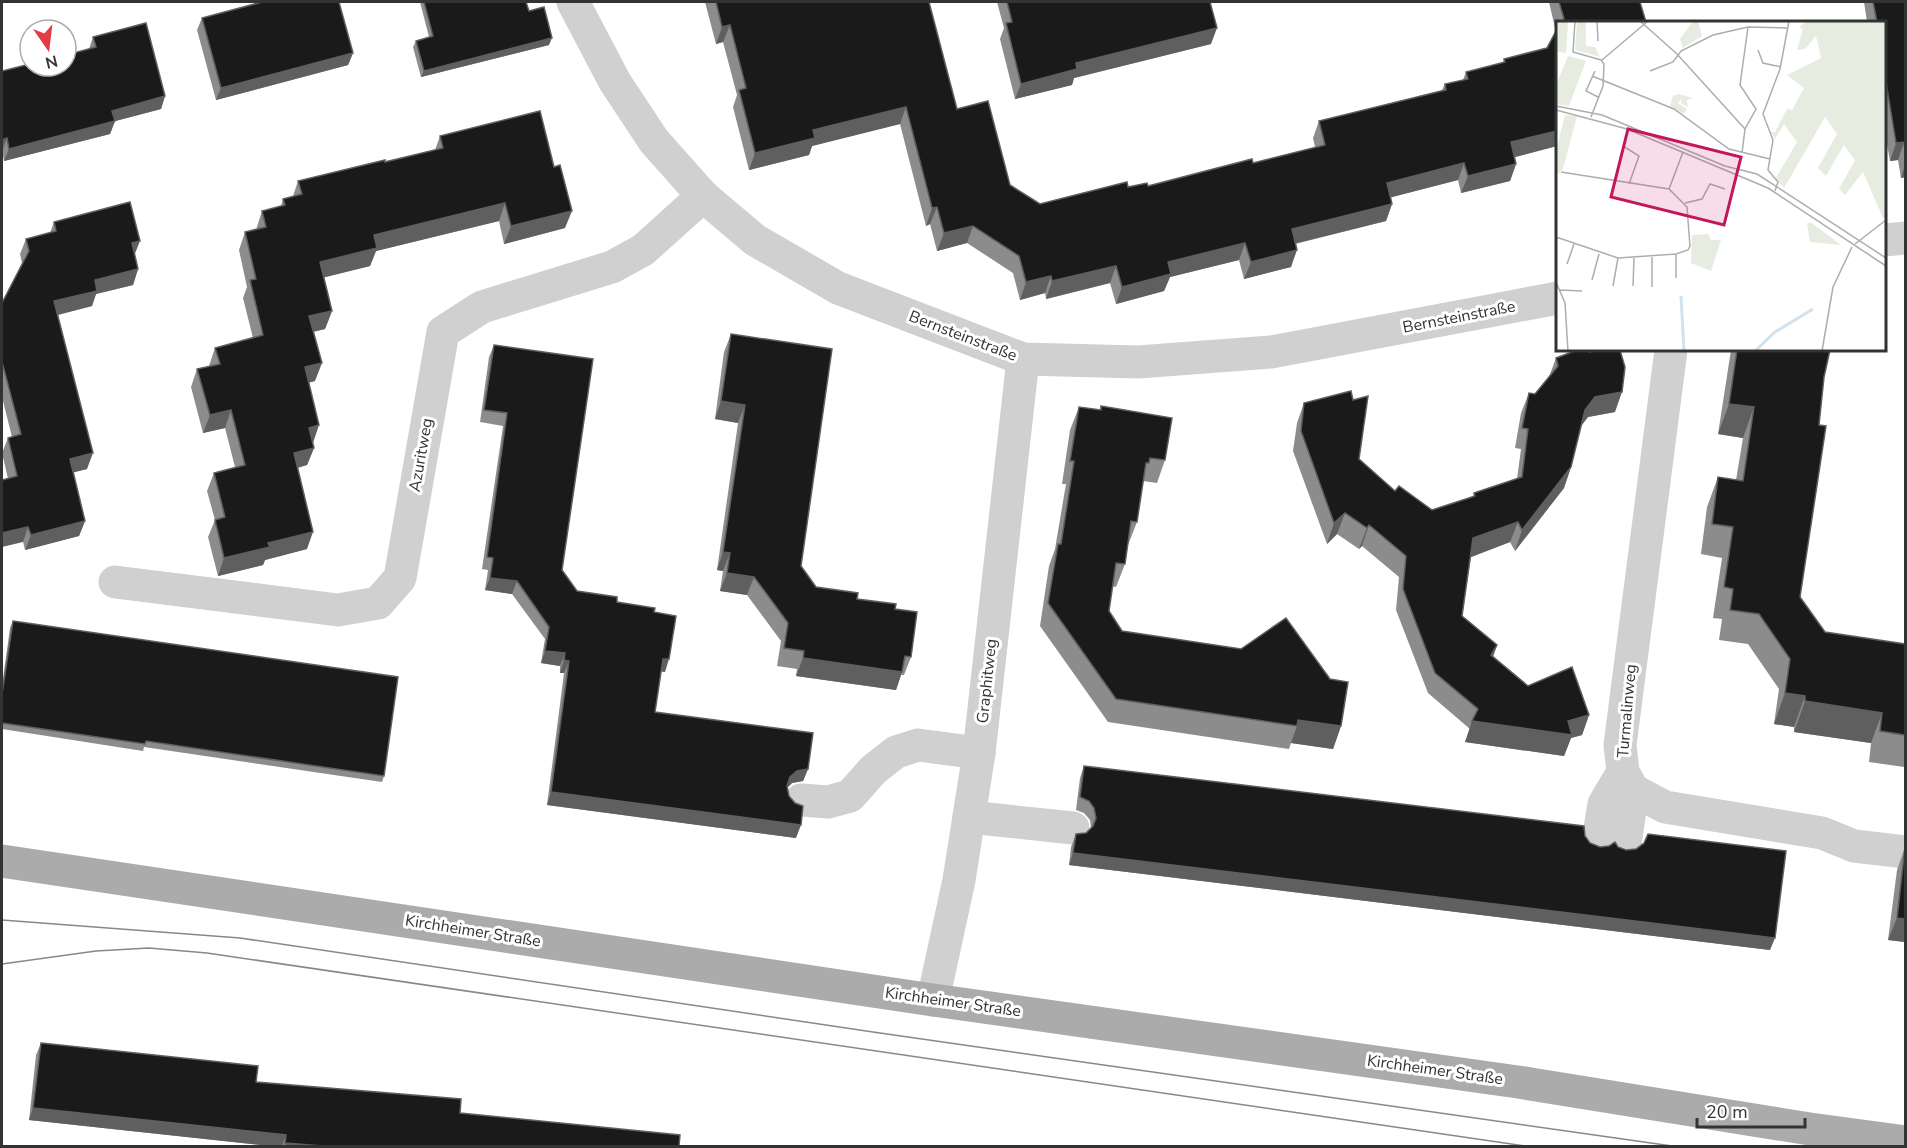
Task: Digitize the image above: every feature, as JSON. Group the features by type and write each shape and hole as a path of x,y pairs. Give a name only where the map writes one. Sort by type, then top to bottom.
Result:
{"main road":[{"name":"Kirchheimer Straße","path":"2,861 933,1000 1518,1082 1905,1142"}],"street":[{"name":"Bernsteinstraße","path":"573,2 615,82 654,141 703,196 755,240 838,288 1023,359 1138,362 1271,352 1556,298"},
{"name":"Azuritweg","path":"115,582 339,610 378,603 400,578 443,332 482,307 612,267 643,250 703,196"},
{"path":"1886,240 1905,238"},
{"name":"Turmalinweg","path":"1628,781 1620,745 1671,351"},
{"name":"Graphitweg","path":"933,1000 959,880 979,753 1023,359"},
{"path":"801,800 828,802 850,796 873,770 896,752 918,745 979,753"},
{"path":"1612,842 1604,804 1628,781 1665,807 1822,833 1854,846 1905,852"},
{"path":"969,817 1073,828"}],"building":[{"path":"262,2 339,2 353,53 221,88 202,18"},
{"path":"424,2 526,2 529,11 544,7 552,38 424,71 416,41 433,36"},
{"path":"716,2 929,2 957,109 988,101 1010,185 1040,204 1127,182 1128,187 1147,183 1148,186 1252,159 1253,163 1325,145 1319,121 1446,90 1445,84 1468,79 1466,72 1547,48 1556,31 1556,131 1511,142 1516,164 1468,176 1464,163 1387,183 1392,204 1292,229 1297,250 1251,262 1245,243 1168,262 1171,274 1122,287 1116,266 1052,281 1051,276 1026,282 1019,256 973,226 944,233 937,207 932,208 906,107 813,130 815,138 755,153 739,90 746,88 730,25 722,27"},
{"path":"1007,2 1210,2 1217,28 1076,63 1077,69 1021,84 1006,23 1012,22"},
{"path":"1559,2 1640,2 1646,21 1563,21"},
{"path":"1873,2 1905,2 1905,150 1904,142 1896,143 1886,82 1886,21 1877,21"},
{"path":"146,23 165,96 112,111 115,121 9,149 7,138 2,140 2,71 18,67 18,78 78,78 78,52 96,47 93,37"},
{"path":"540,111 554,167 560,165 572,211 511,226 505,203 374,235 377,248 320,262 332,311 309,316 322,363 305,367 319,425 309,428 314,448 294,453 313,532 268,543 270,547 224,558 215,520 225,517 214,473 245,465 231,410 210,415 197,369 220,364 215,348 263,335 250,280 256,279 245,232 266,227 262,211 285,205 283,199 302,194 298,181 443,148 440,136"},
{"path":"130,202 140,241 132,243 138,269 95,280 97,291 54,301 93,453 70,459 85,521 31,535 28,527 2,533 2,480 17,476 8,438 21,434 2,362 2,301 29,251 26,239 56,231 54,222"},
{"path":"731,334 832,349 801,566 816,587 858,593 857,599 896,604 895,609 917,612 911,657 905,656 902,672 803,658 804,651 784,648 788,623 754,577 727,573 730,553 723,552 745,405 721,401"},
{"path":"494,345 593,359 562,570 577,591 617,597 617,602 655,608 654,612 676,616 669,659 663,659 655,712 813,733 808,769 797,771 790,777 787,786 789,796 795,803 803,806 801,825 551,792 569,661 564,660 565,653 545,651 549,627 517,581 490,578 493,558 487,557 507,413 484,410"},
{"path":"1574,351 1620,351 1625,367 1622,392 1595,397 1585,410 1571,467 1522,530 1518,522 1473,538 1462,616 1497,645 1491,655 1528,686 1572,667 1589,715 1568,721 1572,735 1472,721 1478,709 1435,673 1403,589 1406,556 1369,525 1367,528 1345,513 1334,523 1301,431 1304,403 1351,391 1353,400 1368,396 1359,459 1395,491 1399,486 1432,510 1522,477 1528,429 1522,428 1529,393 1535,394 1558,366 1556,358"},
{"path":"1737,351 1830,351 1824,377 1819,425 1826,426 1800,597 1825,632 1905,644 1905,735 1880,731 1882,713 1805,701 1805,696 1785,693 1790,659 1759,614 1730,610 1733,589 1724,587 1733,527 1712,524 1718,477 1743,481 1754,407 1729,404"},
{"path":"1101,406 1172,418 1165,460 1150,458 1149,463 1146,463 1137,522 1131,521 1125,564 1116,563 1109,611 1122,631 1241,649 1286,618 1330,679 1348,682 1341,726 1298,720 1297,726 1116,699 1048,603 1058,544 1061,544 1074,461 1070,461 1079,407 1101,410"},
{"path":"13,621 398,677 384,776 146,741 145,744 2,723 2,694"},
{"path":"1084,766 1584,826 1585,836 1590,843 1600,847 1609,846 1615,842 1618,847 1626,850 1636,849 1644,843 1648,834 1786,851 1775,938 1073,853 1076,834 1086,833 1093,826 1096,818 1094,808 1089,801 1080,797"},
{"path":"1905,847 1905,919 1897,918"},
{"path":"41,1043 258,1066 256,1082 461,1099 460,1113 680,1135 679,1146 323,1146 285,1143 286,1135 33,1108"}],"tram line":[{"path":"2,920 240,938 873,1032 1672,1146"},
{"path":"2,964 96,951 149,948 207,953 1525,1146"}]}
